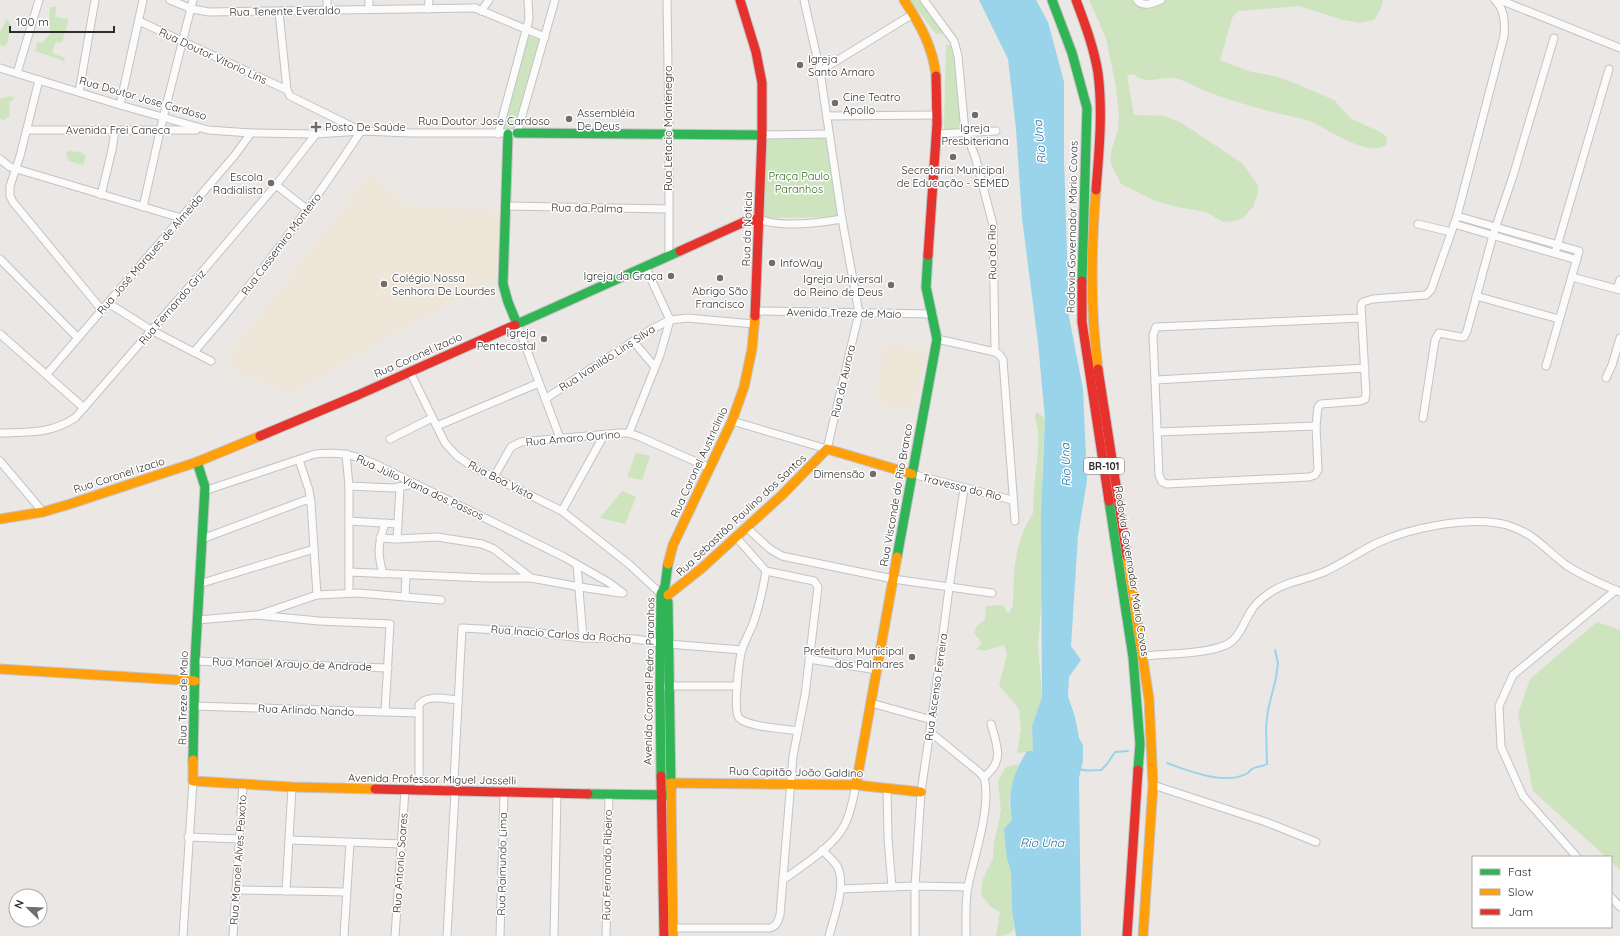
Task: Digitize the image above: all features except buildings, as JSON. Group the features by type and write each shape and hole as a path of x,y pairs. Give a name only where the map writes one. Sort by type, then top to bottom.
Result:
{"main road":[{"name":"Rua da Noticia","path":"740,0 756,52 762,83 762,135 754,324"},
{"name":"Rua Visconde do Rio Branco","path":"856,785 937,339 926,285 936,134 936,80 933,57 926,38 904,0"},
{"name":"Rodovia Governador Mário Covas","path":"1052,0 1075,57 1083,85 1087,108 1082,247 1082,322 1130,637 1137,704 1140,744 1127,936"},
{"name":"Rodovia Governador Mário Covas","path":"1076,0 1095,62 1099,84 1099,128 1093,240 1094,320 1097,359 1149,699 1153,785 1143,936"},
{"name":"Rua Doutor Jose Cardoso","path":"513,133 669,133 762,135"},
{"path":"513,133 506,206 503,284 508,302 517,324"},
{"name":"Rua Coronel Izacio","path":"0,518 42,512 197,462 410,372 744,222 759,219"},
{"name":"Rua Coronel Austriclinio","path":"665,592 666,570 673,545 732,421 744,387 749,366 754,324"},
{"path":"827,449 912,474"},
{"name":"Rua Sebastião Paulino dos Santos","path":"665,592 686,583 798,480 827,449"},
{"name":"Rua Treze de Maio","path":"193,781 195,661 205,487 197,462"},
{"name":"Avenida Coronel Pedro Paranhos","path":"665,592 664,686 669,932"},
{"path":"0,669 90,676 195,681"},
{"name":"Avenida Coronel Pedro Paranhos","path":"665,743 670,783 666,795"},
{"name":"Avenida Professor Miguel Jasselli","path":"193,781 292,787 455,792 666,795"},
{"name":"Rua Capitão João Galdino","path":"670,783 790,783 856,785 921,792"}],"street":[{"path":"16,72 39,0"},
{"path":"78,92 95,0"},
{"path":"120,105 143,0"},
{"name":"Rua Tenente Everaldo","path":"170,0 192,9 209,12 279,12 369,9 478,9"},
{"path":"143,207 163,118 184,42 193,0"},
{"path":"327,0 327,10"},
{"path":"369,0 369,9"},
{"path":"428,9 429,0"},
{"path":"478,0 478,9"},
{"path":"478,9 489,0"},
{"path":"498,134 526,30 530,12 528,0"},
{"path":"513,133 545,37 555,0"},
{"name":"Rua Letacio Montenegro","path":"668,0 668,256"},
{"path":"804,0 820,71 828,116 829,134 842,219 859,314"},
{"name":"Rua do Rio","path":"924,0 954,42 958,56 965,132 975,156 993,225 994,352"},
{"path":"1137,0 1140,4 1143,4 1161,0"},
{"path":"1362,318 1156,328 1153,335 1160,479 1162,482 1167,484 1309,477 1316,475 1318,470 1316,426 1318,407 1321,404 1365,400 1366,394 1364,368 1362,318 1361,305 1363,302 1368,300 1428,294 1457,216 1504,36 1505,21 1502,9 1495,0"},
{"path":"1500,0 1620,48"},
{"path":"478,9 545,37"},
{"path":"279,12 287,90"},
{"path":"820,71 913,14"},
{"name":"Rua Doutor Vitorio Lins","path":"139,21 287,90 290,96 361,131"},
{"path":"1423,418 1437,336 1441,333 1464,337 1467,331 1493,235 1554,38"},
{"name":"Rua Doutor Jose Cardoso","path":"0,68 163,118 208,130 251,133 316,134 361,131 513,133"},
{"path":"1555,253 1609,69"},
{"path":"39,80 27,130 9,191 12,202 102,309"},
{"path":"828,116 936,115"},
{"name":"Avenida Frei Caneca","path":"27,130 208,130"},
{"path":"101,195 115,131"},
{"name":"Rua Cassemiro Monteiro","path":"194,352 262,271 308,210 361,131"},
{"path":"936,134 996,131"},
{"name":"Rua José Marques de Almeida","path":"47,374 77,337 238,152 251,133"},
{"name":"Rua Fernando Griz","path":"0,433 34,432 53,429 76,418 276,185 316,134"},
{"path":"762,135 829,134"},
{"path":"0,159 5,165 16,169 181,218"},
{"path":"276,185 308,210"},
{"name":"Rua da Palma","path":"506,206 668,209"},
{"path":"1457,216 1579,251 1546,366"},
{"name":"Rua Coronel Izacio","path":"759,219 766,222 789,223 823,222 842,219"},
{"path":"1418,224 1451,232"},
{"path":"1454,224 1577,260"},
{"path":"0,259 77,337"},
{"path":"629,433 663,347 670,320 644,266"},
{"path":"1572,276 1619,290 1620,280"},
{"path":"1476,296 1559,319"},
{"path":"108,303 151,330 211,361"},
{"name":"Avenida Treze de Maio","path":"755,312 933,314"},
{"name":"Rua da Aurora","path":"827,449 859,314"},
{"path":"670,320 687,318 754,324"},
{"name":"Rua Ivanildo Lins Silva","path":"545,399 650,330 670,320"},
{"path":"517,324 560,438"},
{"path":"0,334 84,408"},
{"path":"1606,378 1612,365 1620,338"},
{"path":"937,339 994,352 999,354 1003,360 1014,521"},
{"path":"633,341 655,367"},
{"path":"1156,380 1364,368"},
{"name":"Rua Boa Vista","path":"410,372 432,418 445,443 451,451 464,461 562,511 665,592"},
{"path":"437,426 539,382"},
{"path":"390,439 432,418"},
{"path":"732,421 827,449"},
{"path":"1158,432 1316,426"},
{"name":"Rua Amaro Ourino","path":"494,477 507,453 515,445 521,442 629,433 661,445 710,468"},
{"path":"562,511 604,435"},
{"name":"Rua Júlio Viana dos Passos","path":"204,491 315,454 346,454 364,459 577,565 608,582 622,593 580,587"},
{"path":"346,454 349,486 349,593"},
{"path":"0,460 42,512"},
{"path":"299,460 309,490 311,502 317,595"},
{"name":"Travessa do Rio","path":"912,474 964,489 1012,500"},
{"path":"349,486 383,488 414,484"},
{"path":"397,539 400,487"},
{"name":"Rua Ascenso Ferreira","path":"915,936 915,886 921,792 964,489"},
{"path":"202,539 284,507 306,500 311,502"},
{"path":"349,521 398,524"},
{"path":"1143,656 1214,649 1227,644 1233,640 1251,610 1259,601 1282,586 1324,572 1377,544 1398,535 1471,521 1492,522 1523,531 1542,543 1568,566 1618,591 1513,675 1499,706 1501,746 1523,796 1576,856"},
{"path":"383,574 378,556 380,538 385,523"},
{"path":"747,528 770,549 782,556 893,579 992,593"},
{"path":"380,538 397,539 437,537 482,544 494,549 531,578"},
{"path":"669,932 770,928 774,927 780,915 793,756 805,695 818,587 814,580 766,571 736,537"},
{"path":"199,584 314,548"},
{"path":"577,565 584,638"},
{"path":"766,571 758,607 742,650 737,686 736,707 739,718 749,724 798,731"},
{"path":"350,572 406,576 531,578 580,587"},
{"path":"404,597 406,576"},
{"path":"256,615 317,595 349,593 441,600"},
{"path":"197,620 256,615 320,621 390,624 385,712"},
{"name":"Rua Inacio Carlos da Rocha","path":"458,700 462,628 522,631 584,638 635,639 664,644 742,650"},
{"path":"809,660 877,670"},
{"name":"Rua Manoel Araujo de Andrade","path":"195,661 388,668"},
{"path":"664,686 737,686"},
{"path":"419,790 418,713 420,703 428,699 458,700 454,780"},
{"path":"871,703 932,720"},
{"name":"Rua Arlindo Nando","path":"194,706 418,713"},
{"path":"984,777 992,771 999,753 991,724"},
{"path":"930,732 984,777 985,782 985,805 968,887 966,936"},
{"name":"Rua Treze de Maio","path":"183,936 188,837 193,781"},
{"name":"Rua Manoel Alves Peixoto","path":"233,936 243,784"},
{"path":"783,880 822,850 844,828 856,785"},
{"path":"1153,785 1266,822 1316,842"},
{"path":"286,891 292,787"},
{"path":"887,788 888,838 892,887"},
{"name":"Rua Antonio Soares","path":"395,936 405,790"},
{"path":"447,936 455,792"},
{"name":"Rua Raimundo Lima","path":"500,936 504,793"},
{"path":"554,936 557,793"},
{"name":"Rua Fernando Ribeiro","path":"606,936 609,794"},
{"path":"188,837 239,840"},
{"path":"290,840 402,844"},
{"path":"344,936 350,843"},
{"path":"822,850 838,868 840,875 841,889 829,936"},
{"path":"841,889 915,886 968,887"},
{"path":"236,890 346,892"},
{"path":"1612,898 1620,907"}],"shaded area":[{"name":"Colégio Nossa Senhora De Lourdes","path":"370,174 401,199 401,205 502,211 499,271 496,273 494,287 488,281 290,394 226,367 232,351"},
{"path":"884,343 923,349 926,354 914,411 875,404"}],"green space":[{"path":"910,0 922,0 947,33 936,34"},
{"path":"1089,0 1383,0 1380,10 1374,20 1359,23 1343,20 1299,6 1238,11 1232,18 1220,60 1248,71 1287,80 1334,100 1350,118 1382,133 1387,137 1386,145 1378,148 1368,148 1357,145 1307,120 1238,102 1208,92 1178,79 1168,78 1148,80 1139,78 1134,74 1127,76 1134,115 1164,116 1180,122 1242,163 1258,185 1257,196 1253,207 1244,217 1236,221 1223,222 1206,212 1177,207 1153,200 1121,184 1111,164 1111,152 1118,129 1119,117 1116,87 1106,38"},
{"path":"50,7 56,7 55,17 69,19 62,42 55,43 52,53 65,58 64,61 35,51 37,43 43,42 51,33 49,25"},
{"path":"7,19 11,25 7,44 4,46 0,45 0,32"},
{"path":"527,36 542,40 515,131 501,130"},
{"path":"946,45 956,45 963,130 946,132 944,128"},
{"path":"10,96 15,98 9,103 10,116 3,121 0,118 0,99"},
{"name":"Praça Paulo Paranhos","path":"828,136 838,217 764,218 766,138"},
{"path":"68,151 80,152 86,156 83,165 69,161 66,154"},
{"path":"1036,412 1045,418 1042,471 1042,597 1038,644 1042,697 1032,726 1033,751 1017,753 1021,729 1019,709 999,685 1007,654 1004,645 984,651 976,649 982,643 974,633 977,626 985,619 986,606 1003,605 1008,614 1013,606 1014,571 1017,552 1024,529 1033,513 1038,451 1038,431 1035,418"},
{"path":"636,453 650,456 642,480 627,477"},
{"path":"622,491 636,497 625,524 600,518"},
{"path":"1597,622 1620,630 1620,870 1612,862 1612,856 1605,856 1533,791 1518,714 1530,679"},
{"path":"1019,764 1010,794 1009,806 1012,820 1007,859 1011,872 1014,929 1006,935 996,936 1000,912 991,907 981,895 983,879 993,858 994,841 1001,810 998,781 1006,767"}],"water":[{"name":"Rio Una","path":"979,0 1036,0 1048,22 1064,82 1064,159 1069,317 1083,389 1087,480 1078,536 1071,646 1081,660 1069,677 1068,696 1075,717 1079,738 1083,745 1083,761 1079,778 1081,936 1016,936 1012,911 1011,872 1007,859 1004,829 1012,820 1010,801 1012,784 1018,767 1027,751 1033,751 1032,726 1042,697 1041,514 1045,418 1038,343 1022,218 1016,129 1008,59"}],"waterway":[{"path":"1167,763 1196,773 1218,778 1239,777 1248,773 1254,768 1267,764 1266,727 1278,663 1275,650"},
{"path":"1079,769 1087,771 1101,770 1115,752 1128,751"}],"traffic: fast":[{"path":"1052,0 1072,53 1087,108 1082,281"},
{"path":"517,133 762,135"},
{"path":"508,134 503,284 508,302 517,324"},
{"path":"515,325 680,251"},
{"path":"897,557 937,339 926,287 928,255"},
{"path":"193,760 195,661 205,487 197,462"},
{"path":"1109,501 1133,657 1140,744 1138,770"},
{"path":"661,776 661,594 665,586 668,564"},
{"path":"668,602 671,790"},
{"path":"588,794 670,795"}],"traffic: slow":[{"path":"904,0 925,36 932,55 936,76"},
{"path":"1096,190 1092,280 1095,347 1098,369"},
{"path":"668,564 673,545 732,421 744,387 752,349 755,316"},
{"path":"0,519 43,512 70,504 197,462 260,436"},
{"path":"668,595 702,568 782,495 827,449 912,474"},
{"path":"1127,556 1149,699 1153,785 1143,936"},
{"path":"856,785 897,557"},
{"path":"0,669 195,681"},
{"path":"193,760 193,781 292,787 375,789"},
{"path":"670,783 856,785 921,792"},
{"path":"671,790 673,936"}],"traffic: jam":[{"path":"740,0 756,52 762,83 762,135 755,316"},
{"path":"1076,0 1092,45 1098,73 1100,117 1096,190"},
{"path":"928,255 937,124 936,76"},
{"path":"680,251 744,222 759,219"},
{"path":"1082,281 1082,322 1109,501"},
{"path":"260,436 358,395 515,325"},
{"path":"1098,369 1127,556"},
{"path":"1127,936 1138,770"},
{"path":"661,776 664,936"},
{"path":"375,789 588,794"}],"place":[{"name":"Igreja Santo Amaro","path":"800,65"},
{"name":"Cine Teatro Apollo","path":"835,103"},
{"name":"Igreja Presbiteriana","path":"975,115"},
{"name":"Assembléia De Deus","path":"569,119"},
{"name":"Posto De Saúde","path":"316,127"},
{"name":"Secretaria Municipal de Educação - SEMED","path":"953,157"},
{"name":"Escola Radialista","path":"271,183"},
{"name":"InfoWay","path":"772,263"},
{"name":"Igreja da Graça","path":"671,276"},
{"name":"Abrigo São Francisco","path":"720,278"},
{"name":"Colégio Nossa Senhora De Lourdes","path":"384,284"},
{"name":"Igreja Universal do Reino de Deus","path":"891,285"},
{"name":"Igreja Pentecostal","path":"544,339"},
{"name":"Dimensão","path":"873,474"},
{"name":"Prefeitura Municipal dos Palmares","path":"912,657"}]}
